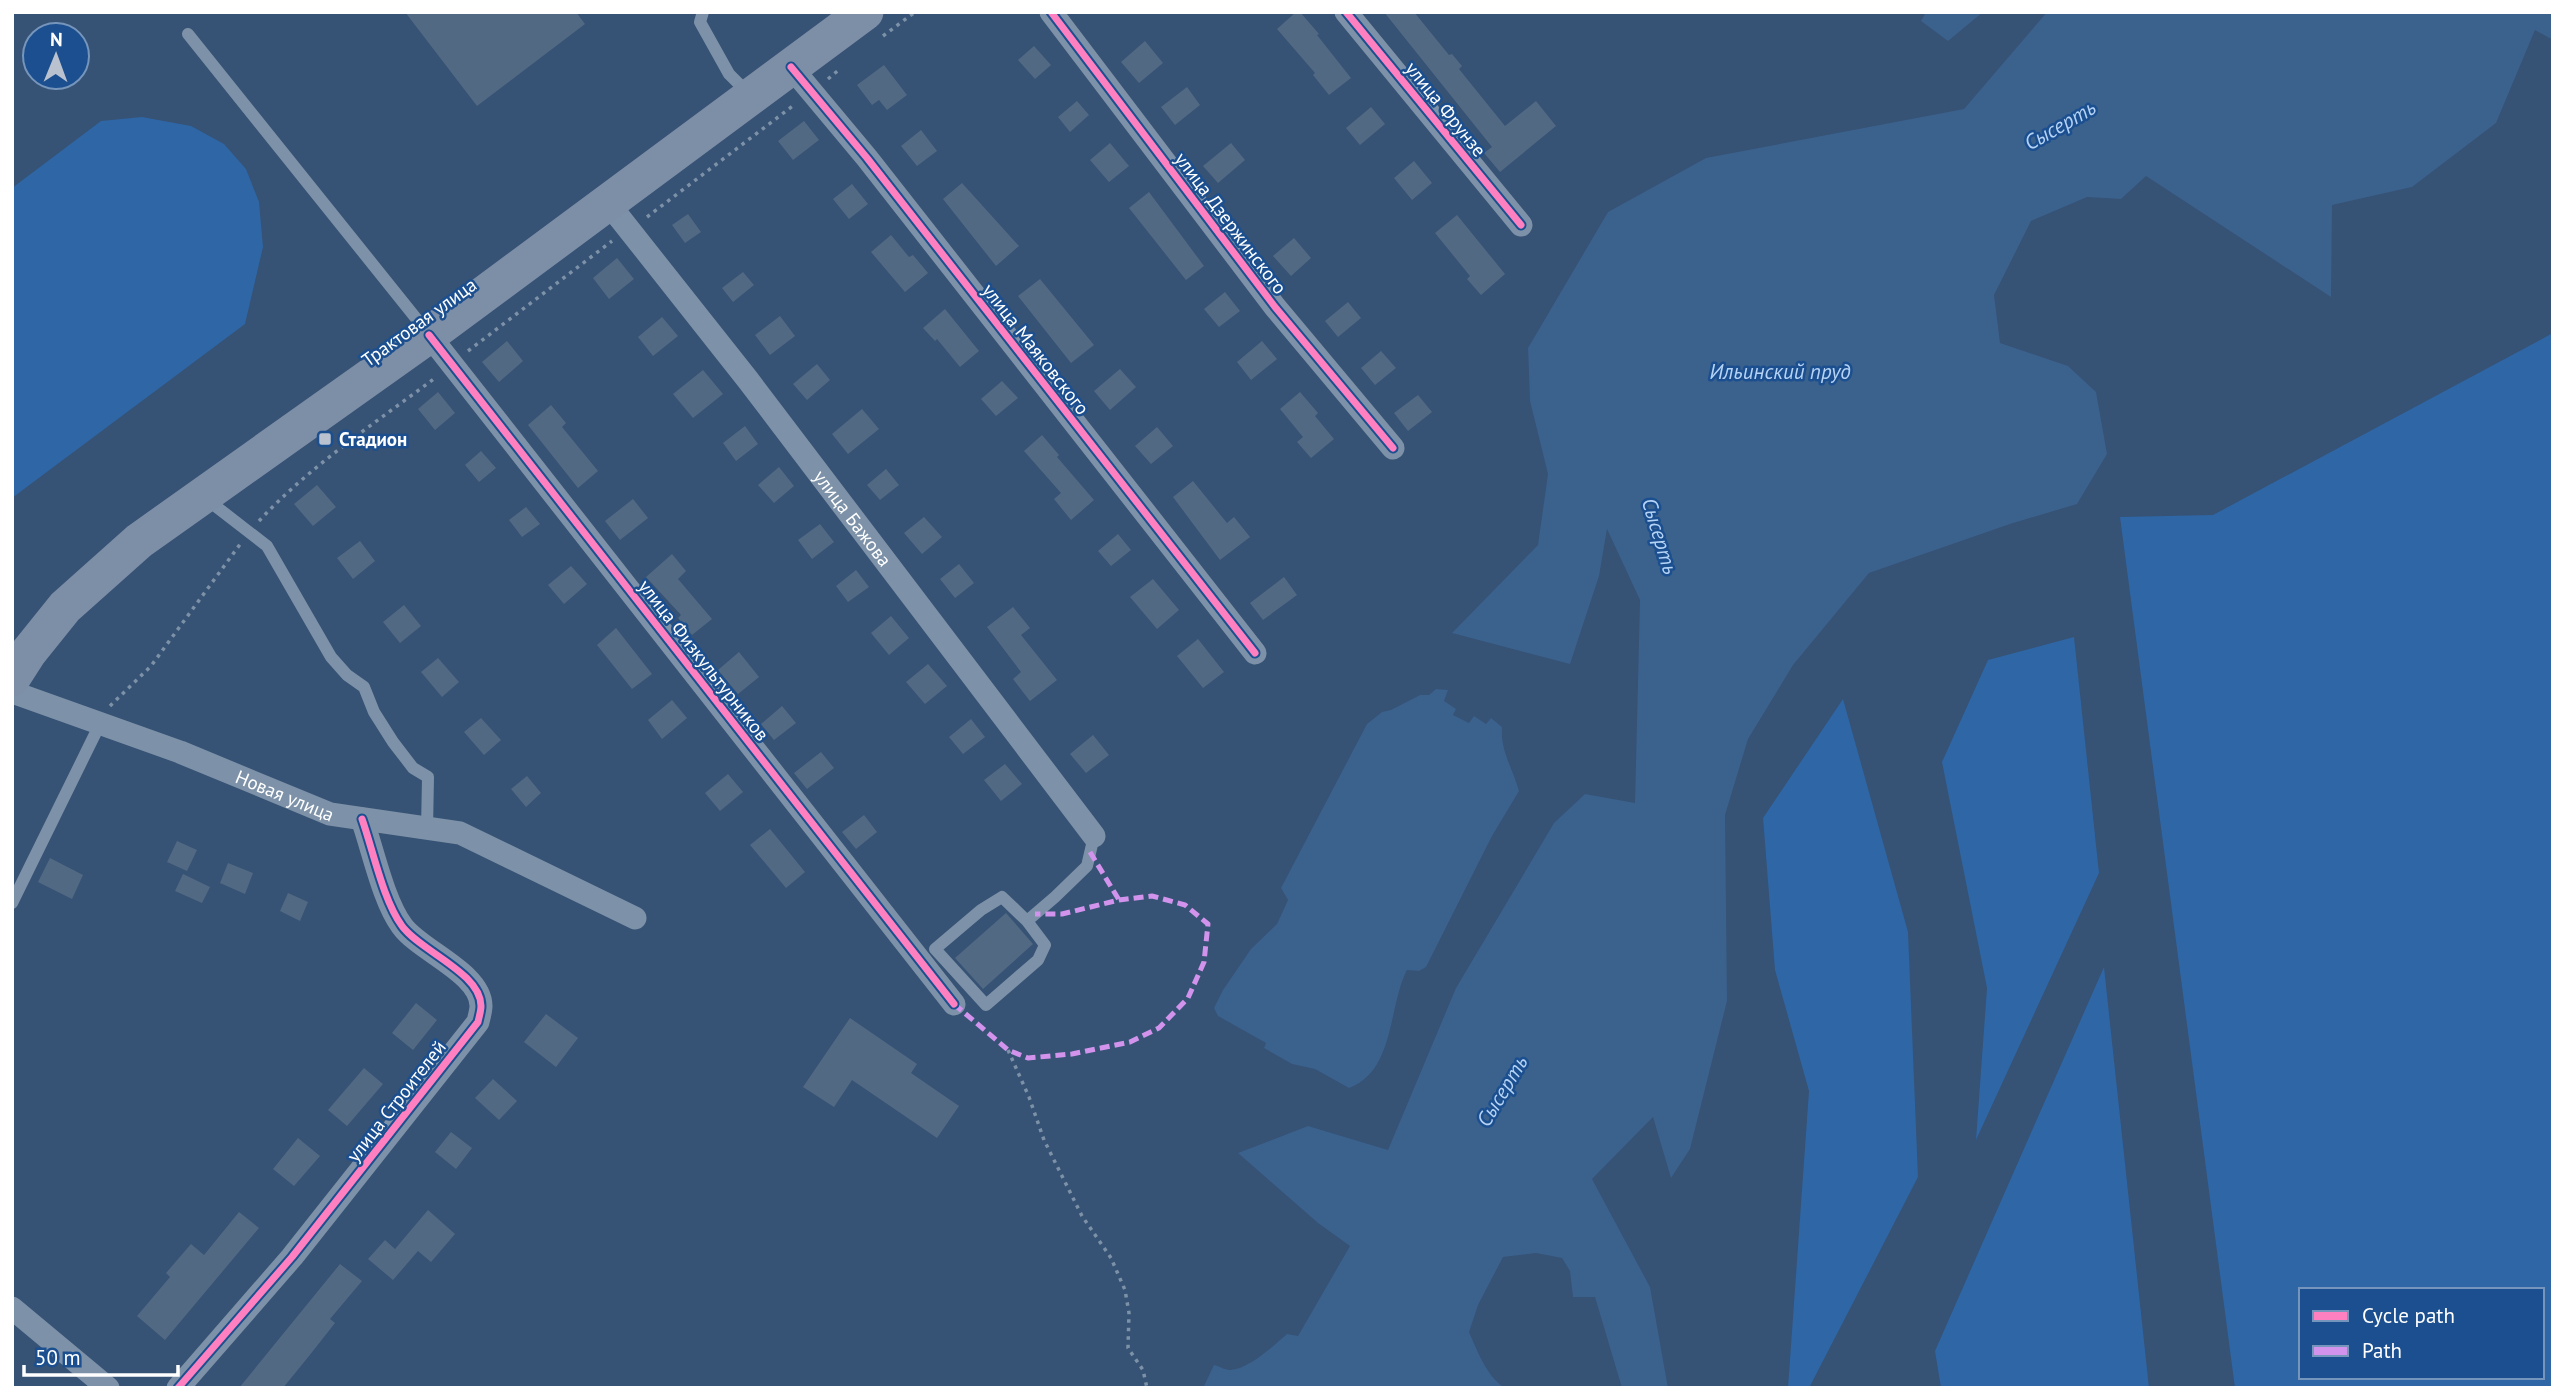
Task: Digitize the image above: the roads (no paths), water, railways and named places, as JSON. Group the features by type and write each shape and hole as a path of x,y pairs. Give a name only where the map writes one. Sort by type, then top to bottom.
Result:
{"main road":[{"name":"Трактовая улица","path":"12,678 28,653 65,607 139,541 429,335 619,217 751,96 802,80 870,27"}],"street":[{"name":"улица Дзержинского","path":"1051,12 1275,307 1393,448"},
{"name":"улица Фрунзе","path":"1346,12 1521,225"},
{"name":"улица Маяковского","path":"802,80 867,158 1255,653"},
{"name":"улица Бажова","path":"619,217 748,380 1094,836"},
{"name":"улица Физкультурников","path":"429,335 954,1004"},
{"name":"Новая улица","path":"12,692 180,752 330,814 460,833 635,918"},
{"name":"улица Строителей","path":"178,1388 292,1257 478,1022 481,1003 474,988 458,970 425,949 402,927 391,906 362,819"},
{"path":"12,1308 108,1388"}],"lane":[{"path":"699,16 729,74 751,96"},
{"path":"188,34 429,335"},
{"path":"202,496 267,546 331,657 347,676 365,687 374,712 393,742 413,768 428,777 427,829"},
{"path":"12,902 97,723"},
{"path":"1027,921 1087,866 1094,836"},
{"path":"1002,897 1027,921 1045,945 1038,960 986,1004 934,949 981,910 1002,897"}],"water":[{"path":"1926,12 1983,12 1948,41 1921,21"},
{"name":"Ильинский пруд","path":"2047,12 2553,12 2553,40 2535,30 2496,123 2412,187 2332,205 2331,297 2146,176 2121,199 2087,197 2031,221 1994,295 2000,343 2068,366 2096,392 2107,454 2077,504 2010,524 1869,573 1793,665 1748,739 1725,815 1727,1001 1690,1149 1671,1178 1653,1117 1592,1179 1650,1287 1668,1388 1622,1388 1595,1297 1573,1297 1570,1271 1562,1258 1536,1253 1503,1257 1478,1305 1469,1332 1488,1370 1505,1388 1203,1388 1214,1365 1228,1370 1237,1369 1260,1356 1287,1334 1298,1336 1350,1246 1318,1223 1238,1153 1308,1126 1388,1150 1456,988 1554,823 1585,794 1635,803 1640,600 1607,529 1599,576 1570,664 1452,633 1538,545 1548,474 1530,401 1528,348 1608,212 1706,158 1964,109"},
{"path":"1436,689 1448,690 1444,701 1456,709 1453,715 1469,723 1474,716 1486,724 1491,718 1502,727 1505,752 1519,791 1492,836 1426,967 1419,971 1407,970 1383,1053 1375,1068 1364,1080 1349,1088 1315,1069 1292,1064 1264,1048 1266,1043 1218,1016 1214,1008 1251,949 1277,924 1288,900 1281,888 1367,724 1382,712 1420,695 1429,695"}],"place":[{"name":"Стадион","path":"325,439"}],"water label":[{"name":"Сысерть","path":"2060,125"},
{"name":"Сысерть","path":"1660,536"},
{"name":"Сысерть","path":"1502,1091"}]}
